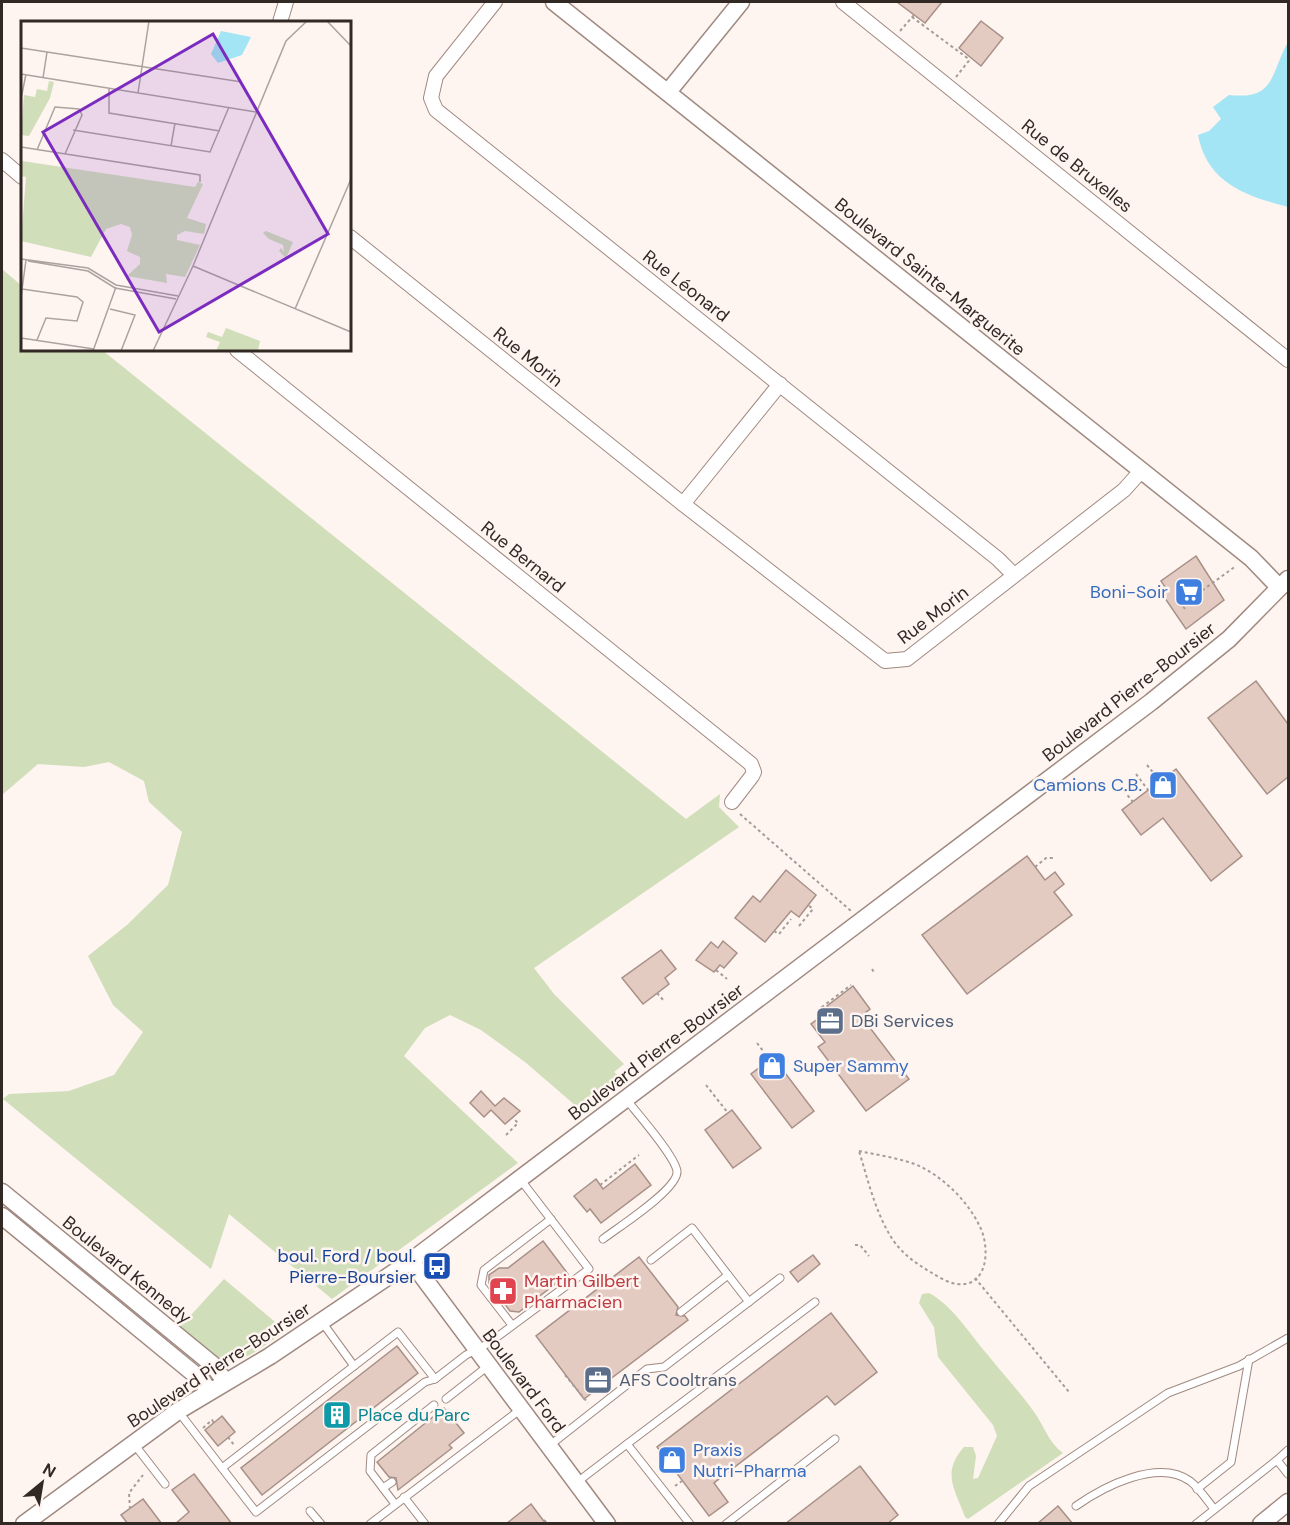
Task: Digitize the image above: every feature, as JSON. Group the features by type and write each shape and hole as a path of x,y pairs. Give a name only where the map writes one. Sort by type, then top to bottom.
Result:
{"street":[{"path":"280,21 286,2"},
{"name":"Rue Léonard","path":"495,2 436,76 431,98 436,110 998,558 1014,575"},
{"name":"Boulevard Sainte-Marguerite","path":"554,2 1284,583"},
{"path":"668,92 741,2"},
{"name":"Rue de Bruxelles","path":"843,2 1288,360"},
{"path":"2,160 21,176"},
{"name":"Rue Morin","path":"351,238 683,504 885,661 908,659 1124,490 1141,471"},
{"name":"Rue Bernard","path":"238,351 751,764 754,772 732,802"},
{"path":"683,504 780,384"},
{"name":"Boulevard Pierre-Boursier","path":"24,1524 178,1411 209,1390 270,1356 411,1261 1198,665 1229,639 1284,583"},
{"name":"Boulevard Kennedy","path":"2,1192 212,1364 225,1381"},
{"name":"Boulevard Kennedy","path":"2,1216 198,1377 209,1390"},
{"path":"55,1260 67,1245"},
{"name":"Boulevard Ford","path":"411,1261 607,1524"},
{"path":"1261,1524 1288,1502"}],"lane":[{"path":"603,1239 665,1192 676,1180 677,1174 667,1154 626,1099"},
{"path":"178,1411 256,1512 425,1382 435,1379 589,1269 520,1179"},
{"path":"512,1325 480,1285 484,1270 551,1220"},
{"path":"651,1260 692,1228 749,1302"},
{"path":"681,1312 729,1275"},
{"path":"549,1446 647,1369 664,1368 780,1278"},
{"path":"576,1483 815,1302"},
{"path":"322,1322 354,1366"},
{"path":"222,1468 398,1332 435,1379"},
{"path":"998,1524 1029,1486 1168,1393 1203,1381 1288,1338"},
{"path":"1197,1489 1231,1462 1249,1359"},
{"path":"446,1399 488,1366"},
{"path":"395,1504 370,1471 371,1455 434,1406"},
{"path":"370,1524 521,1409"},
{"path":"726,1524 834,1440"},
{"path":"133,1443 165,1484"},
{"path":"627,1444 690,1524"},
{"path":"1196,1524 1288,1450"},
{"path":"1277,1460 1288,1474"},
{"path":"1076,1506 1105,1486 1146,1475 1165,1473 1179,1476 1197,1489 1214,1509"},
{"path":"383,1488 392,1482"},
{"path":"405,1497 425,1524"},
{"path":"310,1511 321,1524"}],"path":[{"path":"892,41 913,16 971,59 948,87"},
{"path":"1185,609 1182,605 1197,597 1238,564"},
{"path":"1147,765 1160,781"},
{"path":"1136,774 1149,790"},
{"path":"1120,786 1133,802"},
{"path":"732,802 744,819 861,922"},
{"path":"1035,867 1046,858 1054,858"},
{"path":"799,926 813,909 808,905"},
{"path":"774,931 779,934 791,920"},
{"path":"872,969 875,974"},
{"path":"716,970 727,979"},
{"path":"826,1012 822,1007 851,985"},
{"path":"657,993 665,1002"},
{"path":"757,1042 770,1059"},
{"path":"706,1085 728,1113"},
{"path":"506,1135 518,1123 513,1117"},
{"path":"859,1151 916,1165 949,1186 979,1224 984,1236 987,1250 986,1260 975,1278 969,1283 957,1284 915,1263 903,1252 891,1237 878,1211 859,1151"},
{"path":"600,1185 639,1155"},
{"path":"855,1245 860,1245 869,1256"},
{"path":"975,1278 1069,1392"},
{"path":"565,1375 584,1399"},
{"path":"455,1421 466,1413"},
{"path":"205,1426 212,1420 214,1423"},
{"path":"228,1437 233,1443"},
{"path":"130,1509 128,1501 133,1486 153,1467"},
{"path":"544,1521 548,1524"}],"green space":[{"path":"2,269 21,285 21,351 103,351 686,819 720,794 719,807 739,827 534,968 554,994 624,1064 614,1072 625,1081 583,1112 525,1062 481,1030 450,1015 425,1028 404,1056 518,1163 332,1299 229,1214 211,1269 3,1099 9,1094 69,1091 114,1075 143,1032 113,1005 88,956 127,925 168,885 182,832 149,802 144,781 109,762 84,767 38,764 2,795"},
{"path":"224,1279 286,1331 246,1357 229,1362 221,1361 180,1327"},
{"path":"929,1293 938,1298 960,1320 1023,1397 1050,1439 1063,1453 968,1519 965,1517 954,1489 953,1465 964,1447 973,1447 976,1456 973,1479 978,1478 997,1436 993,1425 938,1357 934,1327 919,1303 922,1294"}],"water":[{"path":"1288,42 1288,207 1243,192 1219,176 1210,165 1198,135 1209,131 1221,119 1213,107 1229,95 1256,93 1264,89 1274,74"}],"building":[{"path":"897,2 942,2 925,23"},
{"path":"981,21 1003,38 981,66 959,48"},
{"path":"1196,556 1224,600 1186,629 1160,591 1165,587 1161,581"},
{"path":"1256,681 1288,724 1288,777 1267,794 1208,718"},
{"path":"1176,769 1242,856 1211,881 1163,818 1141,835 1122,810"},
{"path":"1027,856 1045,880 1055,872 1064,884 1054,892 1072,915 967,994 922,935"},
{"path":"786,870 816,895 799,917 791,911 765,942 735,918 753,896 760,902"},
{"path":"723,941 737,953 724,968 720,965 714,972 696,960 711,942 718,948"},
{"path":"661,950 676,969 665,978 669,984 643,1004 622,978"},
{"path":"853,986 870,1009 861,1016 909,1079 866,1111 818,1047 825,1042 811,1024 830,1010 827,1006"},
{"path":"773,1057 814,1111 792,1128 751,1074"},
{"path":"481,1091 495,1106 504,1098 520,1111 505,1124 491,1110 484,1117 470,1103"},
{"path":"732,1110 761,1148 733,1168 705,1130"},
{"path":"635,1164 651,1185 601,1223 590,1209 587,1212 574,1196 596,1179 603,1189"},
{"path":"543,1241 568,1274 519,1312 510,1311 489,1283 489,1275 499,1268 508,1268"},
{"path":"813,1255 820,1264 798,1282 790,1272"},
{"path":"639,1257 678,1307 676,1315 685,1316 688,1320 584,1399 536,1336"},
{"path":"831,1313 877,1372 835,1405 827,1396 714,1483 728,1502 709,1516 657,1447"},
{"name":"Place du Parc","path":"397,1346 418,1373 262,1495 241,1468"},
{"path":"444,1408 464,1433 449,1445 452,1448 398,1490 396,1478 389,1477 377,1462"},
{"path":"222,1416 235,1432 218,1446 205,1430"},
{"path":"860,1466 898,1515 887,1524 785,1524"},
{"path":"194,1474 232,1524 175,1524 189,1512 172,1490"},
{"path":"143,1499 162,1524 128,1524 121,1515"},
{"path":"531,1504 546,1524 506,1524"},
{"path":"1058,1506 1073,1524 1037,1524"}],"place":[{"name":"Boni-Soir","path":"1189,592"},
{"name":"Camions C.B.","path":"1163,785"},
{"name":"DBi Services","path":"830,1021"},
{"name":"Super Sammy","path":"772,1066"},
{"name":"boul. Ford / boul. Pierre-Boursier","path":"437,1266"},
{"name":"Martin Gilbert Pharmacien","path":"503,1291"},
{"name":"AFS Cooltrans","path":"598,1380"},
{"name":"Place du Parc","path":"337,1415"},
{"name":"Praxis Nutri-Pharma","path":"672,1460"}]}
